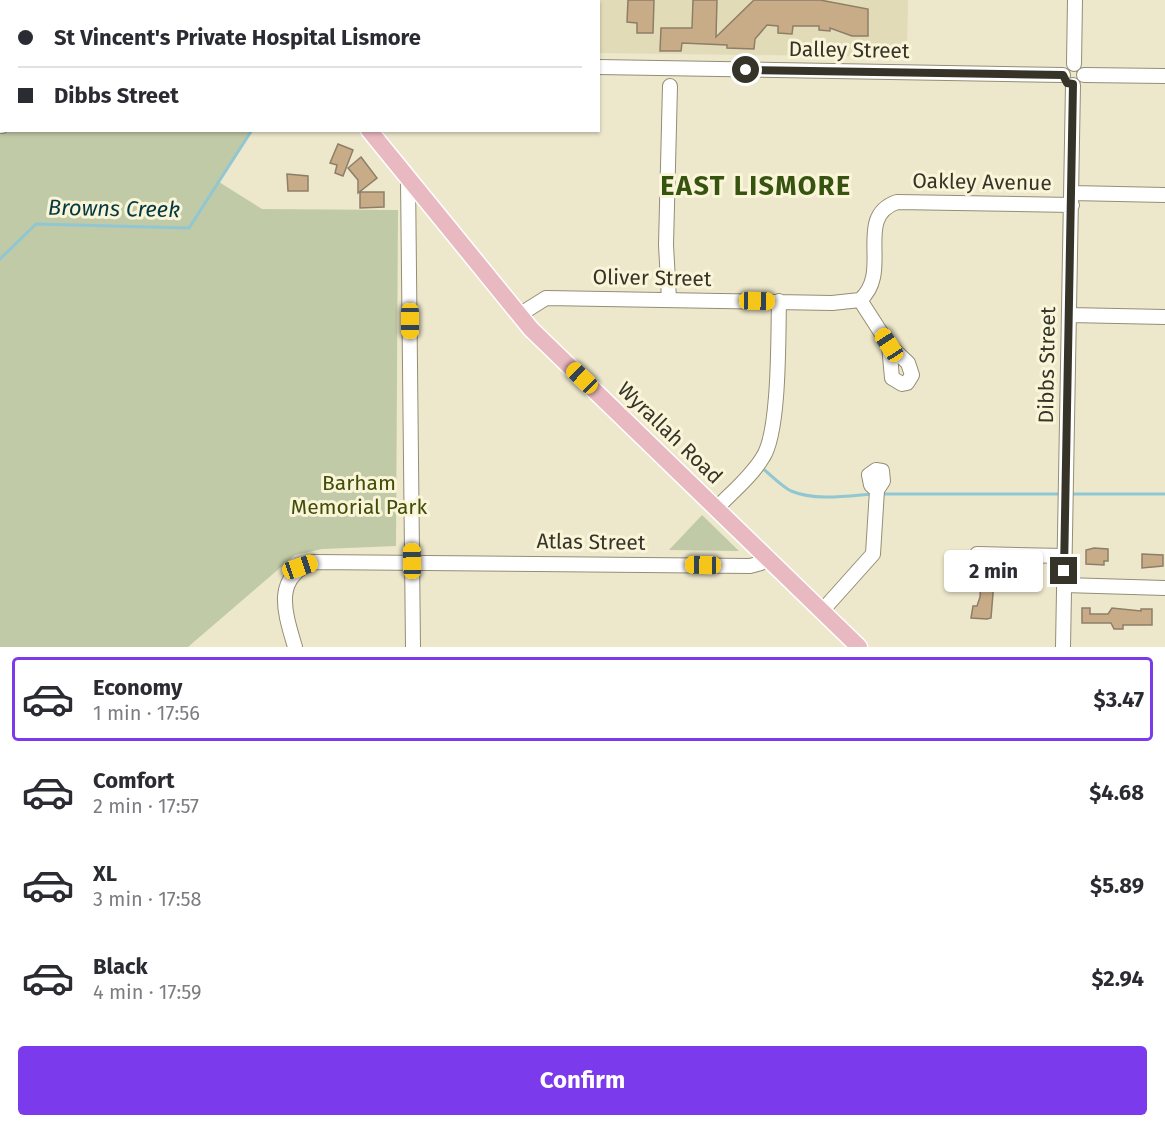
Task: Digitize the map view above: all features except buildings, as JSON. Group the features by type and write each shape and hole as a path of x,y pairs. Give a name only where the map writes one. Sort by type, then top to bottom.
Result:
{"main road":[{"name":"Wyrallah Road","path":"371,132 519,315 859,647"}],"street":[{"path":"1073,78 1065,68 1074,64 1075,0"},
{"name":"Dalley Street","path":"600,67 1073,78 1165,76"},
{"name":"Dibbs Street","path":"1063,647 1073,78"},
{"path":"669,300 666,245 670,86"},
{"path":"408,178 413,647"},
{"name":"Oakley Avenue","path":"860,300 873,281 875,222 887,205 897,202 1165,195"},
{"name":"Oliver Street","path":"519,315 546,298 832,303 860,300"},
{"path":"860,300 889,345"},
{"path":"716,509 755,468 768,447 778,366 779,301"},
{"path":"1069,315 1165,317"},
{"path":"822,611 873,554 877,490"},
{"path":"977,554 1064,556"},
{"name":"Atlas Street","path":"295,647 285,605 285,589 290,576 300,567 314,562 412,561 750,566 757,565 768,557"},
{"path":"1064,585 1165,588"}],"shaded area":[{"path":"600,0 908,0 907,57 600,53"}],"green space":[{"name":"Barham Memorial Park","path":"0,132 251,132 219,182 262,209 398,210 396,546 322,549 295,555 188,647 0,647"},
{"path":"702,515 739,551 669,550"}],"waterway":[{"name":"Browns Creek","path":"0,259 36,224 189,228 251,132"},
{"path":"762,468 787,489 800,494 831,497 871,494"},
{"path":"884,494 1060,494"},
{"path":"1071,494 1165,494"}],"district":[{"name":"EAST LISMORE","path":"756,186"}],"route":[{"path":"746,70 1063,75 1067,83 1073,84 1064,571"}]}
